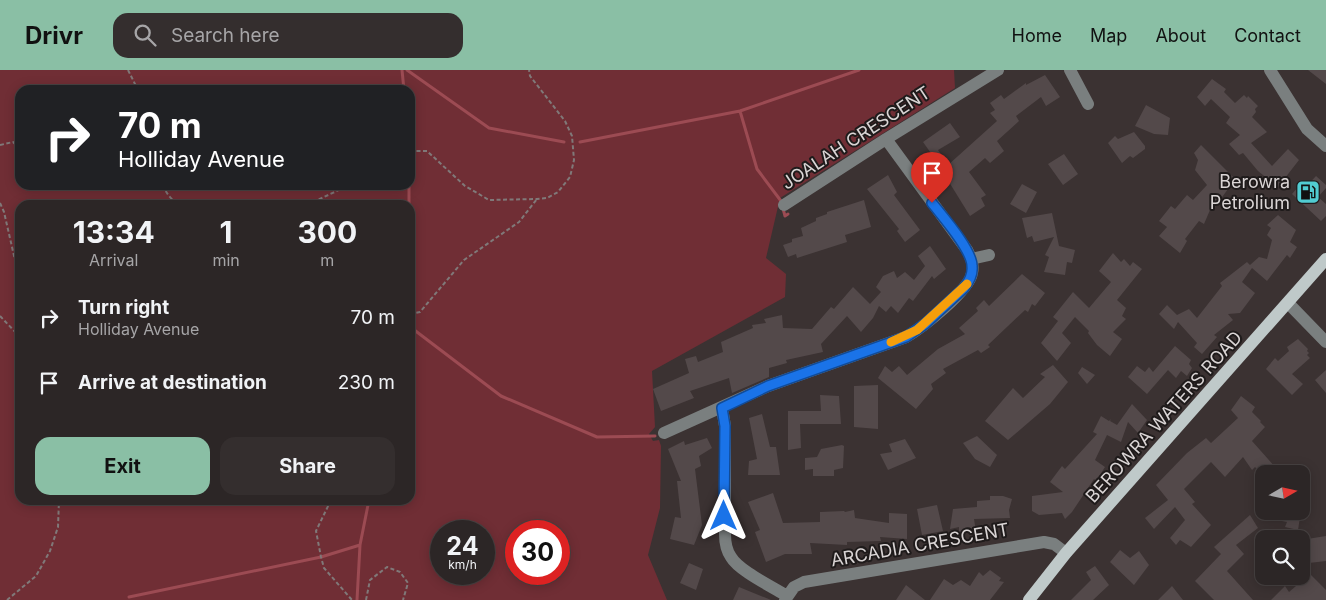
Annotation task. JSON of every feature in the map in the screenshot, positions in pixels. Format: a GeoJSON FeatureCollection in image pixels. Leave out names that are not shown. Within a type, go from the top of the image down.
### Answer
{"type":"FeatureCollection","features":[{"type":"Feature","properties":{"kind":"main road","name":"BEROWRA WATERS ROAD"},"geometry":{"type":"LineString","coordinates":[[1029,600],[1066,553],[1326,259]]}},
{"type":"Feature","properties":{"kind":"street","name":"JOALAH CRESCENT"},"geometry":{"type":"LineString","coordinates":[[784,205],[998,70]]}},
{"type":"Feature","properties":{"kind":"street"},"geometry":{"type":"LineString","coordinates":[[1070,70],[1088,104]]}},
{"type":"Feature","properties":{"kind":"street"},"geometry":{"type":"LineString","coordinates":[[1270,70],[1307,129],[1326,146]]}},
{"type":"Feature","properties":{"kind":"street"},"geometry":{"type":"LineString","coordinates":[[664,432],[722,408],[768,386],[906,337],[917,330],[964,288],[972,274],[972,260],[967,250],[886,139]]}},
{"type":"Feature","properties":{"kind":"street"},"geometry":{"type":"LineString","coordinates":[[972,260],[989,255]]}},
{"type":"Feature","properties":{"kind":"street"},"geometry":{"type":"LineString","coordinates":[[1288,304],[1326,342]]}},
{"type":"Feature","properties":{"kind":"street"},"geometry":{"type":"LineString","coordinates":[[722,408],[725,426],[724,534],[726,547],[730,557],[737,565],[786,598]]}},
{"type":"Feature","properties":{"kind":"street","name":"ARCADIA CRESCENT"},"geometry":{"type":"LineString","coordinates":[[786,598],[794,587],[804,582],[1036,543],[1050,542],[1066,553]]}},
{"type":"Feature","properties":{"kind":"path"},"geometry":{"type":"LineString","coordinates":[[128,70],[136,85]]}},
{"type":"Feature","properties":{"kind":"path"},"geometry":{"type":"LineString","coordinates":[[415,151],[427,152],[465,186],[489,200],[547,198],[558,192],[570,177],[574,160],[572,136],[565,121],[530,76],[530,70]]}},
{"type":"Feature","properties":{"kind":"path"},"geometry":{"type":"LineString","coordinates":[[0,145],[13,142],[15,144]]}},
{"type":"Feature","properties":{"kind":"path"},"geometry":{"type":"LineString","coordinates":[[316,200],[335,190]]}},
{"type":"Feature","properties":{"kind":"path"},"geometry":{"type":"LineString","coordinates":[[415,313],[420,312],[464,260],[519,222],[537,199]]}},
{"type":"Feature","properties":{"kind":"path"},"geometry":{"type":"LineString","coordinates":[[0,203],[4,212],[15,260]]}},
{"type":"Feature","properties":{"kind":"path"},"geometry":{"type":"LineString","coordinates":[[0,316],[15,332]]}},
{"type":"Feature","properties":{"kind":"path"},"geometry":{"type":"LineString","coordinates":[[7,600],[36,576],[50,551],[58,527],[59,505]]}},
{"type":"Feature","properties":{"kind":"path"},"geometry":{"type":"LineString","coordinates":[[329,505],[316,531],[320,557],[324,568],[352,600]]}},
{"type":"Feature","properties":{"kind":"path"},"geometry":{"type":"LineString","coordinates":[[366,600],[370,580],[387,567],[400,572],[408,582],[403,600]]}},
{"type":"Feature","properties":{"kind":"shaded area"},"geometry":{"type":"Polygon","coordinates":[[[0,70],[954,70],[955,88],[780,198],[766,258],[786,274],[785,297],[652,371],[655,427],[649,434],[653,441],[659,440],[661,446],[660,508],[648,555],[667,600],[0,600],[0,70]]]}},
{"type":"Feature","properties":{"kind":"building"},"geometry":{"type":"Polygon","coordinates":[[[1308,70],[1326,70],[1326,84],[1308,70]]]}},
{"type":"Feature","properties":{"kind":"building"},"geometry":{"type":"Polygon","coordinates":[[[1045,75],[1060,97],[1046,106],[1041,97],[1016,116],[1019,121],[997,141],[1004,151],[990,163],[985,158],[969,172],[986,195],[981,198],[985,206],[970,216],[949,182],[945,184],[936,169],[940,166],[923,142],[950,123],[960,137],[938,150],[948,165],[997,121],[990,113],[995,110],[990,103],[1001,95],[1004,99],[1026,83],[1026,85],[1045,75]]]}},
{"type":"Feature","properties":{"kind":"building"},"geometry":{"type":"Polygon","coordinates":[[[1212,79],[1226,89],[1224,92],[1235,103],[1244,95],[1247,98],[1248,96],[1258,106],[1252,117],[1267,132],[1251,143],[1272,166],[1288,149],[1299,160],[1278,187],[1258,171],[1243,153],[1239,155],[1229,144],[1240,135],[1226,123],[1230,117],[1211,99],[1205,106],[1197,97],[1212,79]]]}},
{"type":"Feature","properties":{"kind":"building"},"geometry":{"type":"Polygon","coordinates":[[[1146,105],[1170,118],[1168,135],[1154,134],[1135,126],[1146,105]]]}},
{"type":"Feature","properties":{"kind":"building"},"geometry":{"type":"Polygon","coordinates":[[[1134,132],[1145,146],[1145,149],[1133,158],[1130,156],[1122,163],[1108,143],[1115,136],[1118,139],[1134,132]]]}},
{"type":"Feature","properties":{"kind":"building"},"geometry":{"type":"Polygon","coordinates":[[[1201,145],[1234,178],[1224,187],[1228,189],[1212,211],[1210,210],[1204,224],[1199,221],[1185,239],[1187,241],[1180,253],[1159,236],[1167,227],[1159,221],[1171,206],[1175,209],[1187,195],[1193,200],[1207,185],[1195,170],[1198,160],[1194,153],[1201,145]]]}},
{"type":"Feature","properties":{"kind":"building"},"geometry":{"type":"Polygon","coordinates":[[[1064,154],[1078,174],[1063,185],[1048,164],[1064,154]]]}},
{"type":"Feature","properties":{"kind":"building"},"geometry":{"type":"Polygon","coordinates":[[[888,175],[897,192],[894,195],[920,230],[905,242],[897,231],[899,229],[867,189],[888,175]]]}},
{"type":"Feature","properties":{"kind":"building","name":"Berowra Petrolium"},"geometry":{"type":"Polygon","coordinates":[[[1316,176],[1326,185],[1326,188],[1318,197],[1326,204],[1326,216],[1321,221],[1292,194],[1299,186],[1303,190],[1316,176]]]}},
{"type":"Feature","properties":{"kind":"building"},"geometry":{"type":"Polygon","coordinates":[[[1022,184],[1037,192],[1026,213],[1010,204],[1022,184]]]}},
{"type":"Feature","properties":{"kind":"building"},"geometry":{"type":"Polygon","coordinates":[[[864,200],[871,227],[845,235],[847,242],[797,258],[796,254],[788,257],[783,245],[792,242],[792,239],[803,236],[801,228],[816,221],[816,218],[827,214],[827,212],[864,200]]]}},
{"type":"Feature","properties":{"kind":"building"},"geometry":{"type":"Polygon","coordinates":[[[1052,213],[1059,246],[1075,250],[1072,263],[1067,262],[1065,275],[1044,272],[1049,257],[1045,255],[1054,237],[1034,242],[1032,236],[1027,238],[1022,218],[1052,213]]]}},
{"type":"Feature","properties":{"kind":"building"},"geometry":{"type":"Polygon","coordinates":[[[1278,215],[1296,230],[1290,242],[1297,247],[1290,258],[1287,255],[1267,281],[1252,268],[1242,282],[1255,293],[1240,313],[1228,314],[1233,320],[1214,335],[1217,337],[1202,354],[1194,347],[1197,343],[1178,322],[1174,329],[1159,314],[1167,305],[1177,315],[1189,309],[1197,318],[1222,286],[1220,283],[1247,262],[1250,265],[1259,257],[1267,259],[1272,240],[1267,235],[1271,228],[1267,225],[1278,215]]]}},
{"type":"Feature","properties":{"kind":"building"},"geometry":{"type":"Polygon","coordinates":[[[930,246],[946,269],[934,279],[932,276],[913,301],[909,298],[898,313],[891,306],[886,312],[879,306],[873,318],[861,332],[847,316],[821,344],[823,352],[786,360],[787,363],[769,368],[769,377],[732,393],[729,378],[690,391],[694,398],[661,411],[653,389],[689,373],[685,359],[696,356],[698,362],[723,352],[721,342],[753,328],[752,325],[766,323],[764,319],[782,315],[783,328],[812,329],[831,307],[834,309],[853,287],[870,304],[881,292],[876,287],[883,276],[894,271],[897,278],[905,272],[914,280],[925,266],[918,256],[930,246]]]}},
{"type":"Feature","properties":{"kind":"building"},"geometry":{"type":"Polygon","coordinates":[[[1113,253],[1121,262],[1124,259],[1130,266],[1133,262],[1142,269],[1117,300],[1126,308],[1122,316],[1126,319],[1113,332],[1122,339],[1110,356],[1097,345],[1088,333],[1089,331],[1075,317],[1062,333],[1071,343],[1057,361],[1041,343],[1058,321],[1053,317],[1073,292],[1089,308],[1111,282],[1099,271],[1113,253]]]}},
{"type":"Feature","properties":{"kind":"building"},"geometry":{"type":"Polygon","coordinates":[[[1022,274],[1045,293],[1035,306],[1032,304],[1028,312],[1025,310],[988,345],[990,347],[981,353],[978,350],[943,369],[946,373],[931,384],[933,389],[916,409],[878,378],[885,366],[892,372],[899,366],[907,375],[938,349],[965,334],[959,328],[978,311],[976,308],[984,300],[989,306],[1022,274]]]}},
{"type":"Feature","properties":{"kind":"building"},"geometry":{"type":"Polygon","coordinates":[[[1298,339],[1308,349],[1309,353],[1307,355],[1310,358],[1292,374],[1303,384],[1292,395],[1266,369],[1275,358],[1278,361],[1289,351],[1287,347],[1298,339]]]}},
{"type":"Feature","properties":{"kind":"building"},"geometry":{"type":"Polygon","coordinates":[[[1175,346],[1191,360],[1189,364],[1192,368],[1187,376],[1181,371],[1176,378],[1168,370],[1147,394],[1128,377],[1137,366],[1145,372],[1149,367],[1153,372],[1175,346]]]}},
{"type":"Feature","properties":{"kind":"building"},"geometry":{"type":"Polygon","coordinates":[[[1053,365],[1068,382],[1050,404],[1008,440],[985,421],[1013,388],[1023,398],[1045,377],[1040,374],[1053,365]]]}},
{"type":"Feature","properties":{"kind":"building"},"geometry":{"type":"Polygon","coordinates":[[[1082,367],[1095,375],[1087,384],[1078,373],[1082,367]]]}},
{"type":"Feature","properties":{"kind":"building"},"geometry":{"type":"Polygon","coordinates":[[[1326,370],[1326,393],[1315,380],[1326,370]]]}},
{"type":"Feature","properties":{"kind":"building"},"geometry":{"type":"Polygon","coordinates":[[[878,385],[878,429],[854,427],[854,386],[878,385]]]}},
{"type":"Feature","properties":{"kind":"building"},"geometry":{"type":"Polygon","coordinates":[[[820,395],[839,396],[841,424],[800,424],[801,448],[788,450],[788,411],[821,411],[820,395]]]}},
{"type":"Feature","properties":{"kind":"building"},"geometry":{"type":"Polygon","coordinates":[[[1241,396],[1255,407],[1252,412],[1265,427],[1252,441],[1273,465],[1255,465],[1252,470],[1243,457],[1225,477],[1211,462],[1184,489],[1195,502],[1192,504],[1211,525],[1191,547],[1180,540],[1176,545],[1170,538],[1185,520],[1175,507],[1154,529],[1145,518],[1168,500],[1156,485],[1187,453],[1206,438],[1211,443],[1238,418],[1231,410],[1241,396]]]}},
{"type":"Feature","properties":{"kind":"building"},"geometry":{"type":"Polygon","coordinates":[[[1132,404],[1147,420],[1138,433],[1128,422],[1121,442],[1107,435],[1095,460],[1105,467],[1096,481],[1094,479],[1072,512],[1065,519],[1062,513],[1039,515],[1032,511],[1032,496],[1063,492],[1050,482],[1062,466],[1065,469],[1097,434],[1093,432],[1101,416],[1109,421],[1111,419],[1110,421],[1117,425],[1132,404]]]}},
{"type":"Feature","properties":{"kind":"building"},"geometry":{"type":"Polygon","coordinates":[[[762,414],[770,447],[776,447],[780,475],[748,475],[749,461],[757,459],[749,418],[762,414]]]}},
{"type":"Feature","properties":{"kind":"building"},"geometry":{"type":"Polygon","coordinates":[[[977,436],[997,455],[990,467],[975,459],[963,443],[977,436]]]}},
{"type":"Feature","properties":{"kind":"building"},"geometry":{"type":"Polygon","coordinates":[[[707,438],[712,448],[699,456],[701,466],[695,469],[702,525],[694,545],[670,539],[675,517],[681,518],[677,481],[681,481],[668,449],[684,441],[685,445],[707,438]]]}},
{"type":"Feature","properties":{"kind":"building"},"geometry":{"type":"Polygon","coordinates":[[[905,439],[916,458],[888,470],[880,454],[892,452],[889,444],[905,439]]]}},
{"type":"Feature","properties":{"kind":"building"},"geometry":{"type":"Polygon","coordinates":[[[844,446],[843,468],[834,470],[834,476],[813,476],[813,469],[805,470],[805,458],[817,457],[821,449],[844,446]]]}},
{"type":"Feature","properties":{"kind":"building"},"geometry":{"type":"Polygon","coordinates":[[[773,493],[783,523],[820,522],[820,512],[854,510],[855,518],[889,523],[889,513],[907,514],[907,539],[880,537],[881,541],[847,542],[847,545],[810,543],[812,554],[785,554],[766,562],[755,532],[760,530],[748,502],[773,493]]]}},
{"type":"Feature","properties":{"kind":"building"},"geometry":{"type":"Polygon","coordinates":[[[990,496],[1003,496],[1012,499],[1009,510],[1010,518],[974,519],[976,532],[959,534],[959,527],[950,529],[953,509],[977,507],[977,501],[990,500],[990,496]]]}},
{"type":"Feature","properties":{"kind":"building"},"geometry":{"type":"Polygon","coordinates":[[[937,505],[943,531],[922,535],[917,509],[937,505]]]}},
{"type":"Feature","properties":{"kind":"building"},"geometry":{"type":"Polygon","coordinates":[[[1250,515],[1258,528],[1236,545],[1244,554],[1227,571],[1253,600],[1214,600],[1195,581],[1221,554],[1214,547],[1250,515]]]}},
{"type":"Feature","properties":{"kind":"building"},"geometry":{"type":"Polygon","coordinates":[[[1277,520],[1300,520],[1298,530],[1285,527],[1287,522],[1277,520]]]}},
{"type":"Feature","properties":{"kind":"building"},"geometry":{"type":"Polygon","coordinates":[[[1326,536],[1326,561],[1310,563],[1310,539],[1326,536]]]}},
{"type":"Feature","properties":{"kind":"building"},"geometry":{"type":"Polygon","coordinates":[[[1120,550],[1130,558],[1139,551],[1149,565],[1134,585],[1110,562],[1120,550]]]}},
{"type":"Feature","properties":{"kind":"building"},"geometry":{"type":"Polygon","coordinates":[[[689,563],[703,569],[696,590],[680,583],[689,563]]]}},
{"type":"Feature","properties":{"kind":"building"},"geometry":{"type":"Polygon","coordinates":[[[1095,566],[1109,585],[1093,600],[1071,600],[1091,580],[1086,572],[1095,566]]]}},
{"type":"Feature","properties":{"kind":"building"},"geometry":{"type":"Polygon","coordinates":[[[990,570],[1001,578],[999,581],[1004,582],[990,600],[930,600],[944,579],[953,585],[961,580],[970,586],[979,572],[983,576],[990,570]]]}},
{"type":"Feature","properties":{"kind":"building"},"geometry":{"type":"Polygon","coordinates":[[[1310,574],[1326,590],[1326,600],[1271,600],[1285,586],[1289,592],[1297,585],[1310,585],[1310,574]]]}},
{"type":"Feature","properties":{"kind":"building"},"geometry":{"type":"Polygon","coordinates":[[[906,585],[925,600],[896,600],[906,585]]]}},
{"type":"Feature","properties":{"kind":"building"},"geometry":{"type":"Polygon","coordinates":[[[1172,586],[1183,600],[1158,600],[1172,586]]]}},
{"type":"Feature","properties":{"kind":"building"},"geometry":{"type":"Polygon","coordinates":[[[739,587],[771,600],[733,600],[739,587]]]}},
{"type":"Feature","properties":{"kind":"waterway"},"geometry":{"type":"LineString","coordinates":[[402,70],[404,85]]}},
{"type":"Feature","properties":{"kind":"waterway"},"geometry":{"type":"LineString","coordinates":[[407,70],[489,128],[564,142]]}},
{"type":"Feature","properties":{"kind":"waterway"},"geometry":{"type":"LineString","coordinates":[[580,142],[740,111],[859,70]]}},
{"type":"Feature","properties":{"kind":"waterway"},"geometry":{"type":"LineString","coordinates":[[740,111],[757,169],[781,201],[785,216],[788,214]]}},
{"type":"Feature","properties":{"kind":"waterway"},"geometry":{"type":"LineString","coordinates":[[409,190],[409,200]]}},
{"type":"Feature","properties":{"kind":"waterway"},"geometry":{"type":"LineString","coordinates":[[415,331],[501,396],[597,437],[655,436]]}},
{"type":"Feature","properties":{"kind":"waterway"},"geometry":{"type":"LineString","coordinates":[[357,600],[360,545],[368,505]]}},
{"type":"Feature","properties":{"kind":"waterway"},"geometry":{"type":"LineString","coordinates":[[129,597],[321,557],[360,545]]}},
{"type":"Feature","properties":{"kind":"slow traffic"},"geometry":{"type":"LineString","coordinates":[[891,342],[906,337],[925,324],[967,284]]}},
{"type":"Feature","properties":{"kind":"place","name":"Berowra Petrolium"},"geometry":{"type":"Point","coordinates":[1308,192]}},
{"type":"Feature","properties":{"kind":"route"},"geometry":{"type":"LineString","coordinates":[[724,516],[725,426],[722,408],[768,386],[906,337],[925,324],[964,288],[969,281],[972,274],[972,260],[967,250],[932,203]]}}]}
